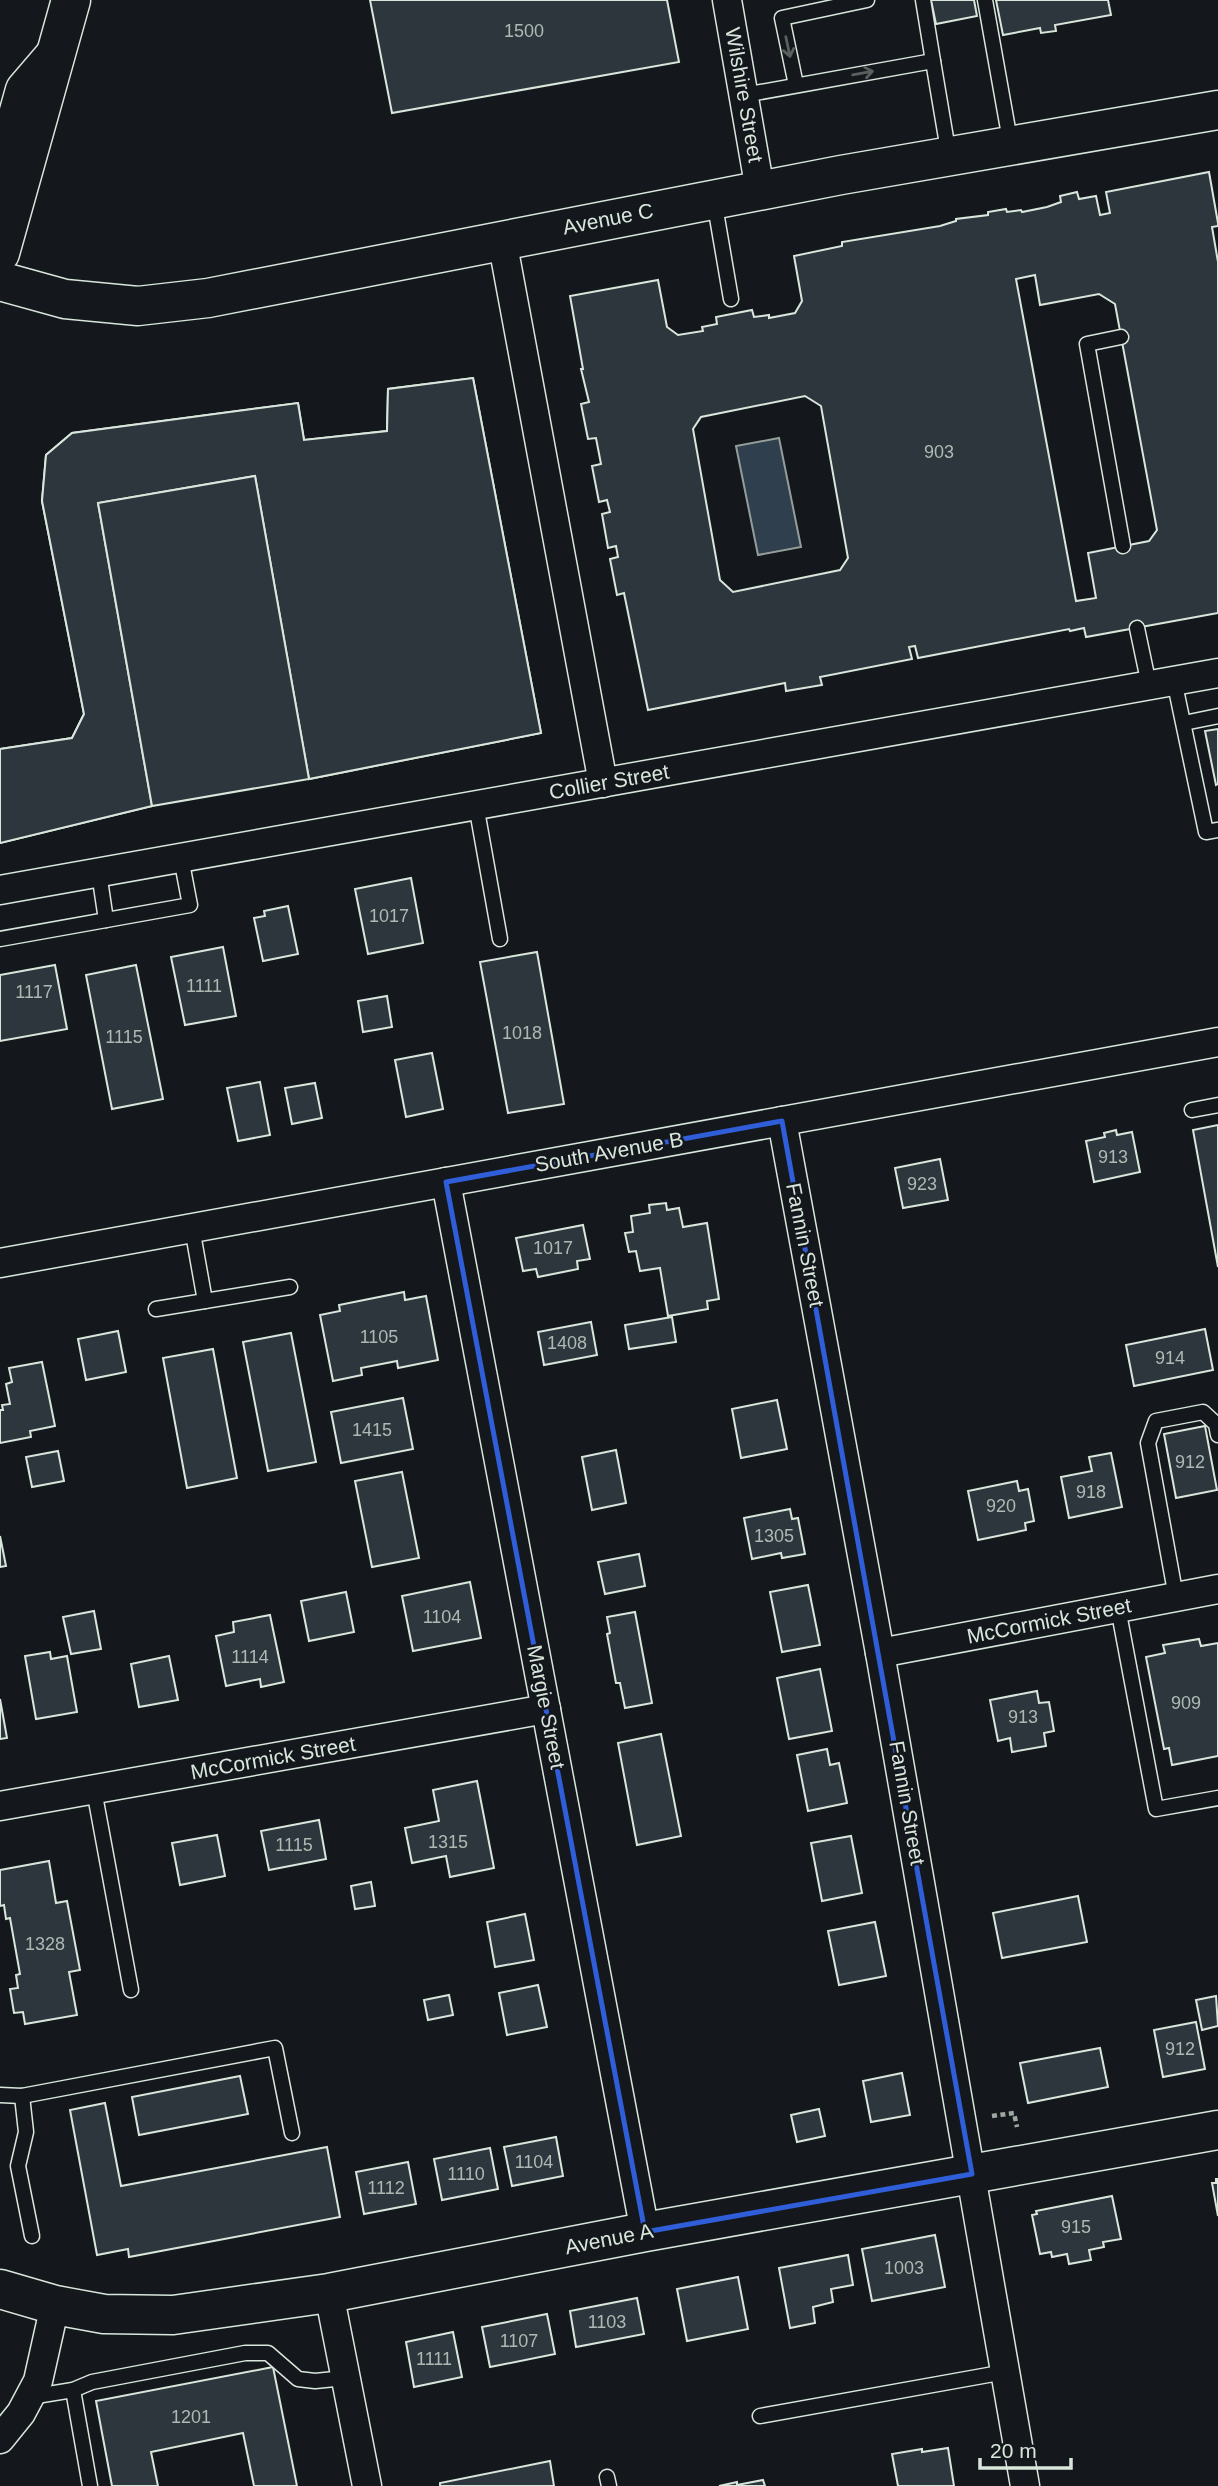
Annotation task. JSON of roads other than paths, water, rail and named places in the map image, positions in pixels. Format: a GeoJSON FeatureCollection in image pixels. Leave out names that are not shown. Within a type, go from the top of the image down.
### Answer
{"type":"FeatureCollection","features":[{"type":"Feature","properties":{"kind":"main road"},"geometry":{"type":"LineString","coordinates":[[0,253],[71,0]]}},
{"type":"Feature","properties":{"kind":"main road"},"geometry":{"type":"LineString","coordinates":[[0,179],[25,90],[55,55]]}},
{"type":"Feature","properties":{"kind":"main road","name":"Avenue C"},"geometry":{"type":"LineString","coordinates":[[0,281],[65,299],[138,306],[208,298],[760,190],[1218,110]]}},
{"type":"Feature","properties":{"kind":"main road","name":"Avenue A"},"geometry":{"type":"LineString","coordinates":[[0,2289],[55,2305],[104,2314],[173,2315],[329,2293],[645,2232],[1218,2130]]}},
{"type":"Feature","properties":{"kind":"street","name":"Wilshire Street"},"geometry":{"type":"LineString","coordinates":[[727,0],[760,190]]}},
{"type":"Feature","properties":{"kind":"street"},"geometry":{"type":"LineString","coordinates":[[502,240],[603,783]]}},
{"type":"Feature","properties":{"kind":"street","name":"Collier Street"},"geometry":{"type":"LineString","coordinates":[[0,890],[1218,673]]}},
{"type":"Feature","properties":{"kind":"street","name":"South Avenue B"},"geometry":{"type":"LineString","coordinates":[[0,1263],[1218,1042]]}},
{"type":"Feature","properties":{"kind":"street","name":"Fannin Street"},"geometry":{"type":"LineString","coordinates":[[782,1121],[880,1653],[1025,2486]]}},
{"type":"Feature","properties":{"kind":"street","name":"Margie Street"},"geometry":{"type":"LineString","coordinates":[[446,1182],[645,2232]]}},
{"type":"Feature","properties":{"kind":"street","name":"McCormick Street"},"geometry":{"type":"LineString","coordinates":[[880,1653],[1218,1589]]}},
{"type":"Feature","properties":{"kind":"street","name":"McCormick Street"},"geometry":{"type":"LineString","coordinates":[[0,1806],[546,1709]]}},
{"type":"Feature","properties":{"kind":"street"},"geometry":{"type":"LineString","coordinates":[[329,2293],[366,2486]]}},
{"type":"Feature","properties":{"kind":"street"},"geometry":{"type":"LineString","coordinates":[[0,2439],[21,2413],[38,2381],[55,2305]]}},
{"type":"Feature","properties":{"kind":"lane"},"geometry":{"type":"LineString","coordinates":[[796,85],[782,18],[867,0]]}},
{"type":"Feature","properties":{"kind":"lane"},"geometry":{"type":"LineString","coordinates":[[923,0],[949,157]]}},
{"type":"Feature","properties":{"kind":"lane"},"geometry":{"type":"LineString","coordinates":[[985,0],[1011,147]]}},
{"type":"Feature","properties":{"kind":"lane"},"geometry":{"type":"LineString","coordinates":[[744,95],[933,61]]}},
{"type":"Feature","properties":{"kind":"lane"},"geometry":{"type":"LineString","coordinates":[[713,199],[731,299]]}},
{"type":"Feature","properties":{"kind":"lane"},"geometry":{"type":"LineString","coordinates":[[1121,337],[1087,344],[1123,547]]}},
{"type":"Feature","properties":{"kind":"lane"},"geometry":{"type":"LineString","coordinates":[[1138,628],[1161,683],[1184,723],[1206,832],[1218,830]]}},
{"type":"Feature","properties":{"kind":"lane"},"geometry":{"type":"LineString","coordinates":[[1184,723],[1218,716]]}},
{"type":"Feature","properties":{"kind":"lane"},"geometry":{"type":"LineString","coordinates":[[476,805],[500,939]]}},
{"type":"Feature","properties":{"kind":"lane"},"geometry":{"type":"LineString","coordinates":[[0,939],[190,905],[181,858]]}},
{"type":"Feature","properties":{"kind":"lane"},"geometry":{"type":"LineString","coordinates":[[99,873],[106,920]]}},
{"type":"Feature","properties":{"kind":"lane"},"geometry":{"type":"LineString","coordinates":[[1192,1110],[1218,1105]]}},
{"type":"Feature","properties":{"kind":"lane"},"geometry":{"type":"LineString","coordinates":[[192,1228],[205,1301]]}},
{"type":"Feature","properties":{"kind":"lane"},"geometry":{"type":"LineString","coordinates":[[156,1309],[290,1287]]}},
{"type":"Feature","properties":{"kind":"lane"},"geometry":{"type":"LineString","coordinates":[[1176,1597],[1148,1443],[1156,1421],[1203,1412],[1216,1424],[1218,1435]]}},
{"type":"Feature","properties":{"kind":"lane"},"geometry":{"type":"LineString","coordinates":[[1118,1608],[1156,1809],[1218,1798]]}},
{"type":"Feature","properties":{"kind":"lane"},"geometry":{"type":"LineString","coordinates":[[94,1790],[131,1990]]}},
{"type":"Feature","properties":{"kind":"lane"},"geometry":{"type":"LineString","coordinates":[[0,2095],[22,2096],[275,2048],[292,2133]]}},
{"type":"Feature","properties":{"kind":"lane"},"geometry":{"type":"LineString","coordinates":[[22,2096],[26,2132],[18,2166],[32,2236]]}},
{"type":"Feature","properties":{"kind":"lane"},"geometry":{"type":"LineString","coordinates":[[30,2397],[74,2390],[92,2382],[245,2353],[268,2353],[298,2379],[315,2381],[345,2378]]}},
{"type":"Feature","properties":{"kind":"lane"},"geometry":{"type":"LineString","coordinates":[[760,2416],[1005,2372]]}},
{"type":"Feature","properties":{"kind":"lane"},"geometry":{"type":"LineString","coordinates":[[74,2390],[90,2486]]}},
{"type":"Feature","properties":{"kind":"water"},"geometry":{"type":"Polygon","coordinates":[[[779,438],[801,547],[758,555],[736,446],[779,438]]]}}]}
